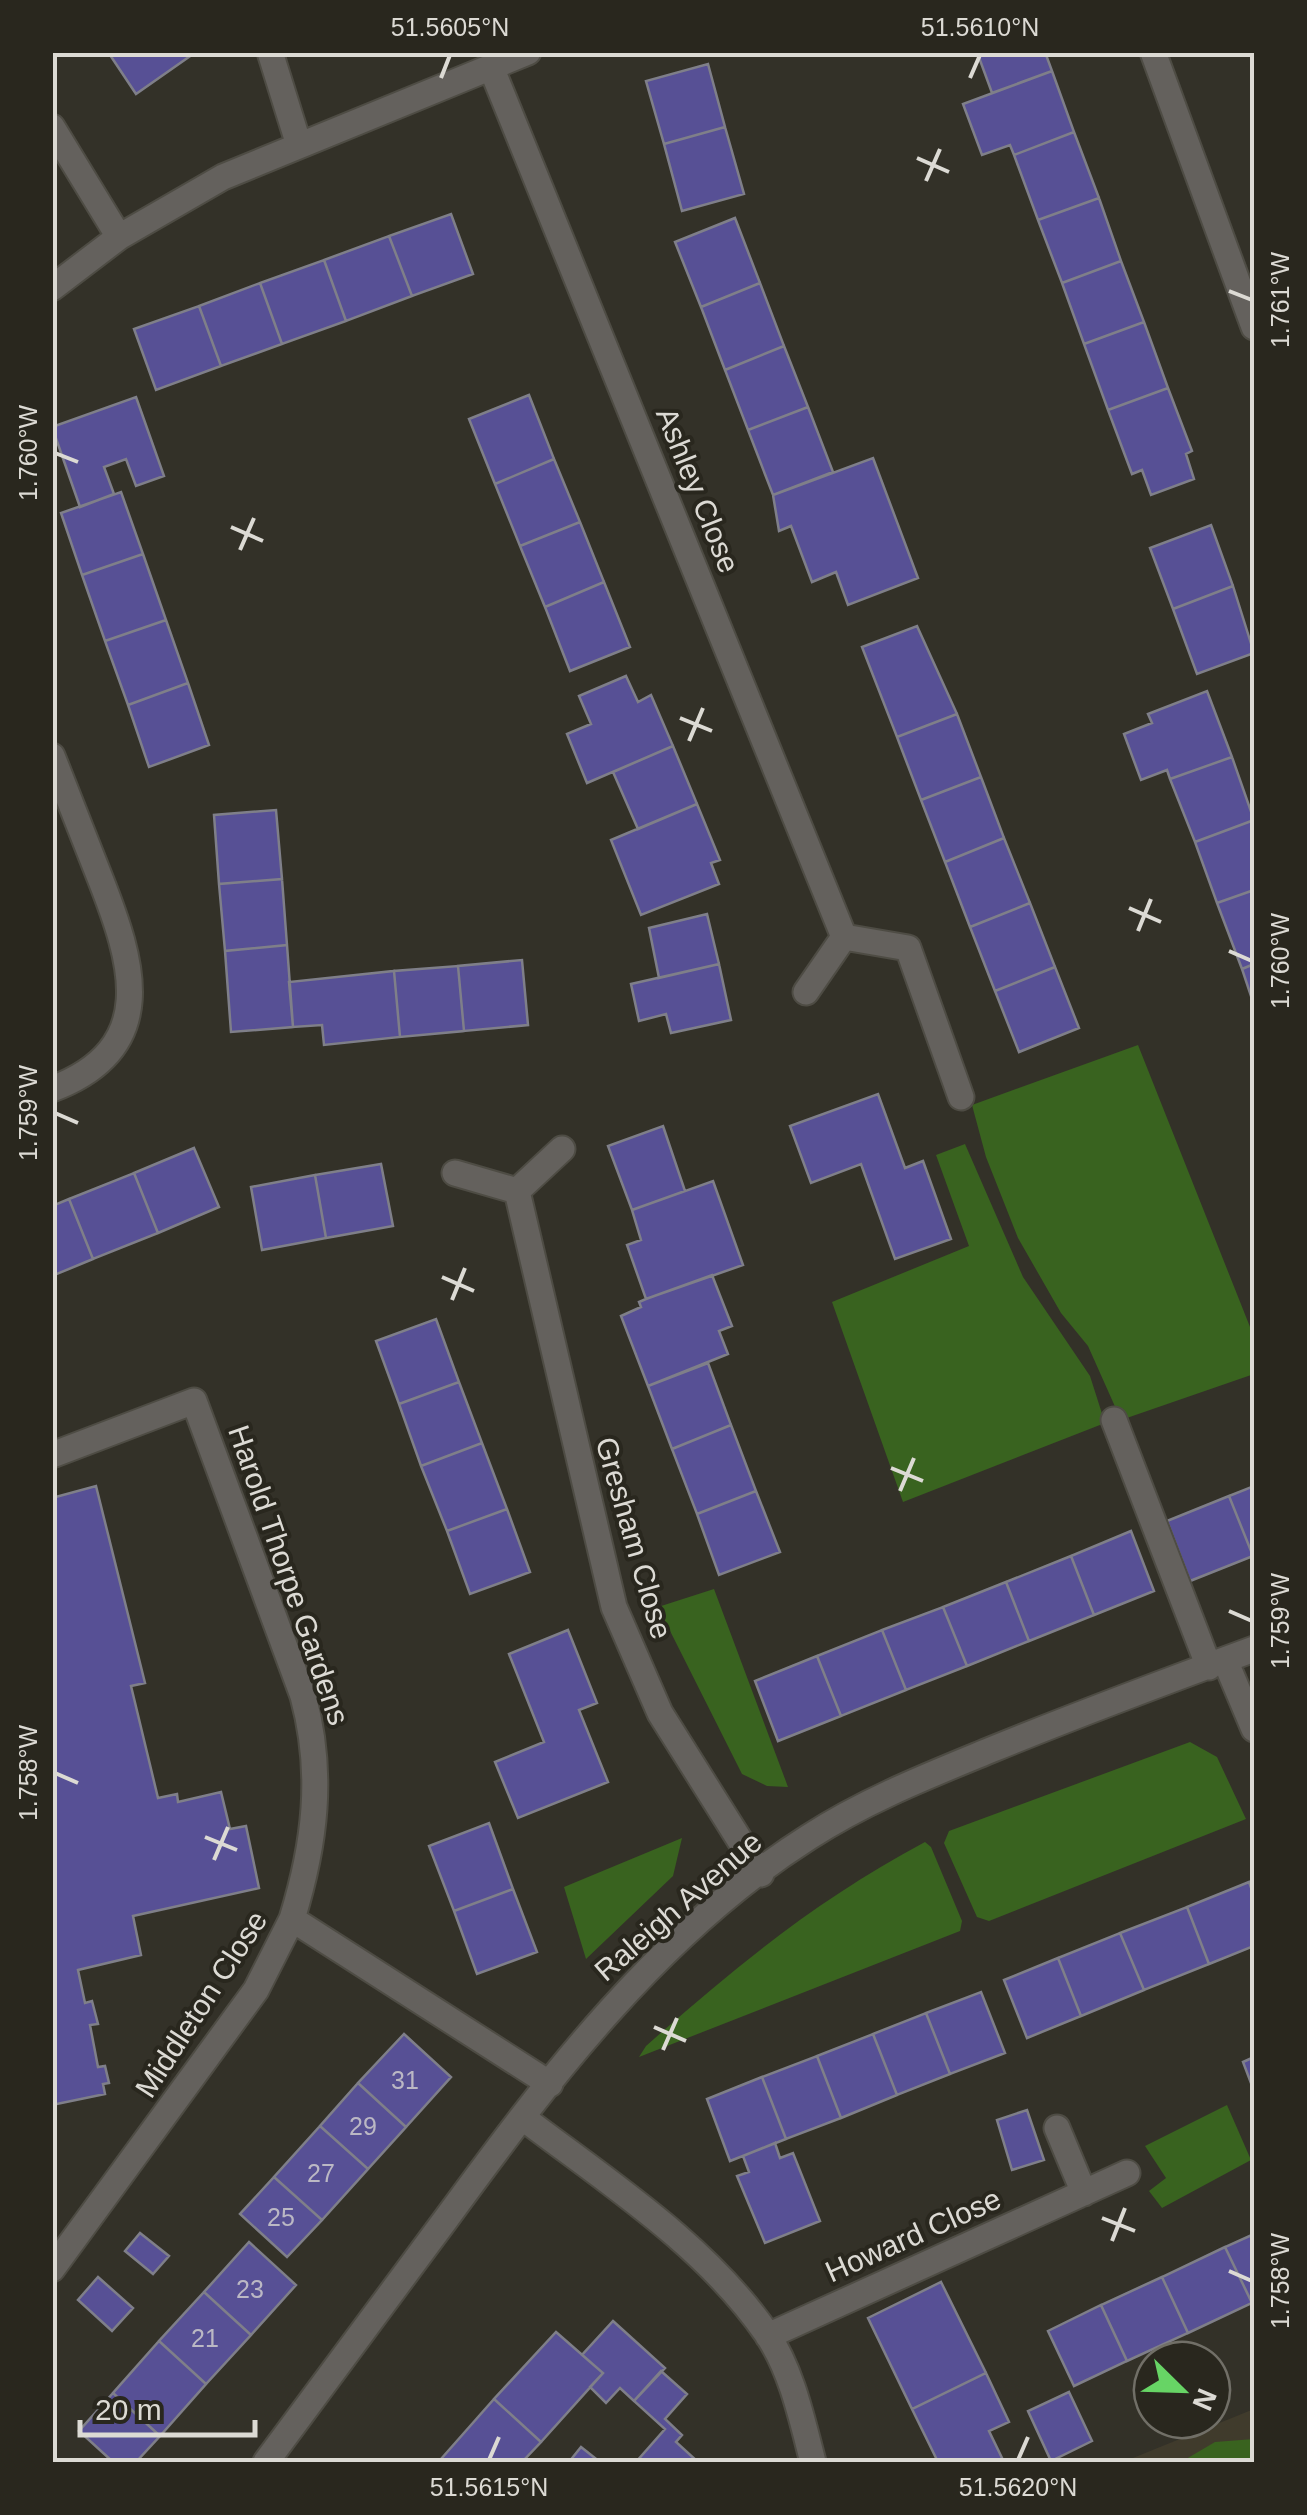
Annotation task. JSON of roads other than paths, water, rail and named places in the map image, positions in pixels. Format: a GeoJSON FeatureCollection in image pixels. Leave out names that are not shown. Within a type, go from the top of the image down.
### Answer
{"type":"FeatureCollection","features":[{"type":"Feature","properties":{"kind":"street"},"geometry":{"type":"LineString","coordinates":[[270,52],[298,142]]}},
{"type":"Feature","properties":{"kind":"street"},"geometry":{"type":"LineString","coordinates":[[52,288],[169,204],[298,142],[528,52]]}},
{"type":"Feature","properties":{"kind":"street"},"geometry":{"type":"LineString","coordinates":[[1153,52],[1254,328]]}},
{"type":"Feature","properties":{"kind":"street","name":"Ashley Close"},"geometry":{"type":"LineString","coordinates":[[491,66],[844,937]]}},
{"type":"Feature","properties":{"kind":"street"},"geometry":{"type":"LineString","coordinates":[[52,127],[119,237]]}},
{"type":"Feature","properties":{"kind":"street"},"geometry":{"type":"LineString","coordinates":[[52,756],[122,935],[132,987],[123,1026],[104,1060],[52,1088]]}},
{"type":"Feature","properties":{"kind":"street"},"geometry":{"type":"LineString","coordinates":[[806,992],[844,937],[908,948],[961,1098]]}},
{"type":"Feature","properties":{"kind":"street"},"geometry":{"type":"LineString","coordinates":[[455,1173],[517,1191],[562,1149]]}},
{"type":"Feature","properties":{"kind":"street","name":"Gresham Close"},"geometry":{"type":"LineString","coordinates":[[517,1191],[614,1607],[660,1713],[761,1874]]}},
{"type":"Feature","properties":{"kind":"street","name":"Harold Thorpe Gardens"},"geometry":{"type":"LineString","coordinates":[[52,1456],[194,1401],[302,1696],[315,1745],[311,1850],[292,1920]]}},
{"type":"Feature","properties":{"kind":"street"},"geometry":{"type":"LineString","coordinates":[[1114,1420],[1217,1663],[1254,1728]]}},
{"type":"Feature","properties":{"kind":"street","name":"Raleigh Avenue"},"geometry":{"type":"LineString","coordinates":[[266,2462],[522,2117],[655,1963],[761,1874],[806,1839],[882,1797],[1050,1726],[1254,1649]]}},
{"type":"Feature","properties":{"kind":"street","name":"Middleton Close"},"geometry":{"type":"LineString","coordinates":[[52,2269],[256,1990],[292,1920],[550,2084]]}},
{"type":"Feature","properties":{"kind":"street"},"geometry":{"type":"LineString","coordinates":[[522,2117],[688,2249],[768,2336],[799,2410],[813,2462]]}},
{"type":"Feature","properties":{"kind":"street"},"geometry":{"type":"LineString","coordinates":[[1057,2128],[1084,2193]]}},
{"type":"Feature","properties":{"kind":"street","name":"Howard Close"},"geometry":{"type":"LineString","coordinates":[[768,2336],[1128,2174]]}}]}
